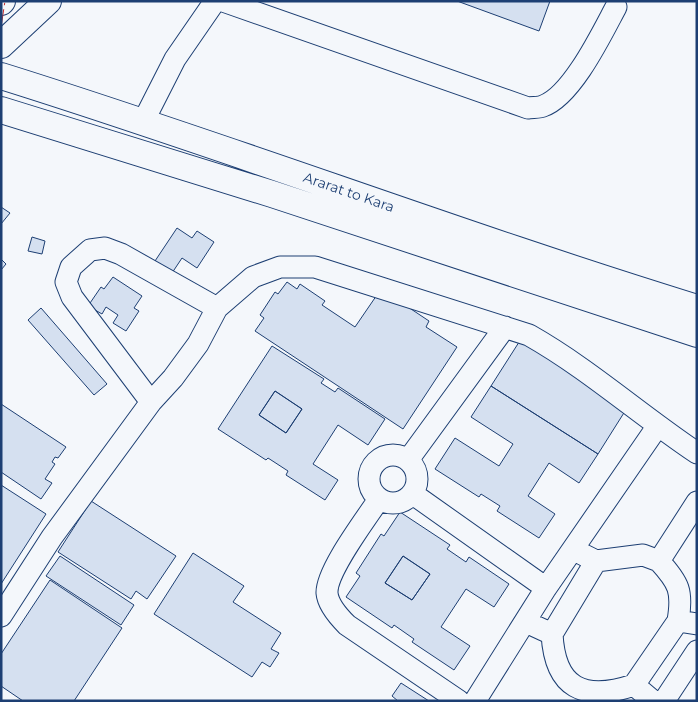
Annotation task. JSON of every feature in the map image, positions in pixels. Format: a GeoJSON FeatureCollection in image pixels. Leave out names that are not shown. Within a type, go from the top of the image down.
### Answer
{"type":"FeatureCollection","features":[{"type":"Feature","properties":{"kind":"main road"},"geometry":{"type":"LineString","coordinates":[[1,45],[48,1]]}},
{"type":"Feature","properties":{"kind":"main road","name":"Ararat to Kara"},"geometry":{"type":"LineString","coordinates":[[1,76],[144,120],[535,256],[697,308]]}},
{"type":"Feature","properties":{"kind":"main road","name":"Ararat to Kara"},"geometry":{"type":"LineString","coordinates":[[1,110],[272,194],[697,334]]}},
{"type":"Feature","properties":{"kind":"street"},"geometry":{"type":"LineString","coordinates":[[144,120],[175,59],[215,1]]}},
{"type":"Feature","properties":{"kind":"street"},"geometry":{"type":"LineString","coordinates":[[224,1],[528,108],[543,107],[557,98],[584,65],[616,7]]}},
{"type":"Feature","properties":{"kind":"street"},"geometry":{"type":"LineString","coordinates":[[151,402],[72,297],[66,282],[71,267],[90,250],[105,248],[121,254],[218,308]]}},
{"type":"Feature","properties":{"kind":"street"},"geometry":{"type":"LineString","coordinates":[[1,616],[52,537],[151,402],[174,378],[198,344],[218,308],[253,277],[280,267],[315,268],[529,335],[560,353],[657,427],[697,453]]}},
{"type":"Feature","properties":{"kind":"street"},"geometry":{"type":"LineString","coordinates":[[408,460],[505,326]]}},
{"type":"Feature","properties":{"kind":"street"},"geometry":{"type":"LineString","coordinates":[[475,701],[546,588],[657,427]]}},
{"type":"Feature","properties":{"kind":"street"},"geometry":{"type":"LineString","coordinates":[[396,455],[408,460],[416,470],[418,482],[413,494],[403,502],[390,504],[379,499],[371,489],[369,476],[374,464],[384,457],[396,455]]}},
{"type":"Feature","properties":{"kind":"street"},"geometry":{"type":"LineString","coordinates":[[413,494],[546,588]]}},
{"type":"Feature","properties":{"kind":"street"},"geometry":{"type":"LineString","coordinates":[[379,499],[329,576],[327,594],[336,614],[347,624],[459,701]]}},
{"type":"Feature","properties":{"kind":"street"},"geometry":{"type":"LineString","coordinates":[[658,561],[697,502]]}},
{"type":"Feature","properties":{"kind":"street"},"geometry":{"type":"LineString","coordinates":[[573,550],[596,561],[643,555],[658,561],[675,578],[682,598],[687,623],[634,685],[616,694],[594,697],[576,691],[562,677],[553,654],[552,634],[596,561]]}},
{"type":"Feature","properties":{"kind":"street"},"geometry":{"type":"LineString","coordinates":[[526,622],[552,634]]}},
{"type":"Feature","properties":{"kind":"street"},"geometry":{"type":"LineString","coordinates":[[664,701],[693,664]]}},
{"type":"Feature","properties":{"kind":"street"},"geometry":{"type":"LineString","coordinates":[[634,685],[653,701]]}},
{"type":"Feature","properties":{"kind":"building"},"geometry":{"type":"Polygon","coordinates":[[[457,1],[550,1],[539,31],[457,1]]]}},
{"type":"Feature","properties":{"kind":"building"},"geometry":{"type":"Polygon","coordinates":[[[1,207],[10,213],[1,224],[1,207]]]}},
{"type":"Feature","properties":{"kind":"building"},"geometry":{"type":"Polygon","coordinates":[[[177,228],[192,238],[197,231],[214,242],[197,268],[182,258],[172,273],[155,261],[177,228]]]}},
{"type":"Feature","properties":{"kind":"building"},"geometry":{"type":"Polygon","coordinates":[[[32,237],[45,241],[42,254],[28,251],[32,237]]]}},
{"type":"Feature","properties":{"kind":"building"},"geometry":{"type":"Polygon","coordinates":[[[1,259],[6,264],[1,270],[1,259]]]}},
{"type":"Feature","properties":{"kind":"building"},"geometry":{"type":"Polygon","coordinates":[[[113,277],[142,296],[134,308],[139,311],[126,331],[113,323],[118,315],[106,307],[102,314],[88,306],[101,287],[104,289],[113,277]]]}},
{"type":"Feature","properties":{"kind":"building"},"geometry":{"type":"Polygon","coordinates":[[[287,282],[297,289],[300,284],[325,301],[322,305],[355,327],[381,289],[429,321],[426,327],[457,347],[403,429],[255,331],[264,318],[260,315],[275,292],[278,294],[287,282]]]}},
{"type":"Feature","properties":{"kind":"building"},"geometry":{"type":"Polygon","coordinates":[[[41,308],[107,384],[94,395],[28,320],[41,308]]]}},
{"type":"Feature","properties":{"kind":"building"},"geometry":{"type":"Polygon","coordinates":[[[521,339],[627,408],[598,454],[491,386],[521,339]]]}},
{"type":"Feature","properties":{"kind":"building"},"geometry":{"type":"Polygon","coordinates":[[[272,346],[324,379],[321,383],[335,392],[338,388],[385,419],[368,445],[338,425],[313,464],[338,480],[325,500],[286,475],[288,471],[268,458],[266,460],[218,429],[272,346]],[[275,391],[259,415],[286,433],[302,409],[275,391]]]}},
{"type":"Feature","properties":{"kind":"building"},"geometry":{"type":"Polygon","coordinates":[[[491,386],[598,454],[579,483],[549,463],[528,496],[555,514],[539,538],[497,511],[500,506],[481,494],[479,497],[435,469],[455,438],[499,466],[513,444],[471,417],[491,386]]]}},
{"type":"Feature","properties":{"kind":"building"},"geometry":{"type":"Polygon","coordinates":[[[275,391],[302,409],[286,433],[259,415],[275,391]]]}},
{"type":"Feature","properties":{"kind":"building"},"geometry":{"type":"Polygon","coordinates":[[[1,404],[66,447],[58,458],[55,457],[52,462],[55,464],[45,479],[52,483],[41,499],[1,472],[1,404]]]}},
{"type":"Feature","properties":{"kind":"building"},"geometry":{"type":"Polygon","coordinates":[[[1,485],[46,514],[1,584],[1,485]]]}},
{"type":"Feature","properties":{"kind":"building"},"geometry":{"type":"Polygon","coordinates":[[[91,501],[176,556],[147,599],[136,591],[131,599],[58,552],[91,501]]]}},
{"type":"Feature","properties":{"kind":"building"},"geometry":{"type":"Polygon","coordinates":[[[400,512],[450,545],[447,549],[466,562],[469,557],[509,584],[494,607],[466,589],[441,627],[470,646],[454,670],[412,642],[414,639],[394,625],[392,628],[346,597],[360,576],[356,573],[381,534],[384,536],[400,512]],[[403,556],[385,583],[412,600],[430,574],[403,556]]]}},
{"type":"Feature","properties":{"kind":"building"},"geometry":{"type":"Polygon","coordinates":[[[193,553],[244,586],[233,602],[281,633],[271,649],[279,653],[270,667],[262,662],[252,677],[154,614],[193,553]]]}},
{"type":"Feature","properties":{"kind":"building"},"geometry":{"type":"Polygon","coordinates":[[[60,556],[134,605],[121,625],[46,576],[60,556]]]}},
{"type":"Feature","properties":{"kind":"building"},"geometry":{"type":"Polygon","coordinates":[[[403,556],[430,574],[412,600],[385,583],[403,556]]]}},
{"type":"Feature","properties":{"kind":"building"},"geometry":{"type":"Polygon","coordinates":[[[50,580],[122,628],[74,701],[23,701],[1,686],[1,654],[50,580]]]}},
{"type":"Feature","properties":{"kind":"building"},"geometry":{"type":"Polygon","coordinates":[[[401,683],[429,701],[398,701],[392,696],[401,683]]]}},
{"type":"Feature","properties":{"kind":"power"},"geometry":{"type":"LineString","coordinates":[[1,27],[5,1]]}}]}
